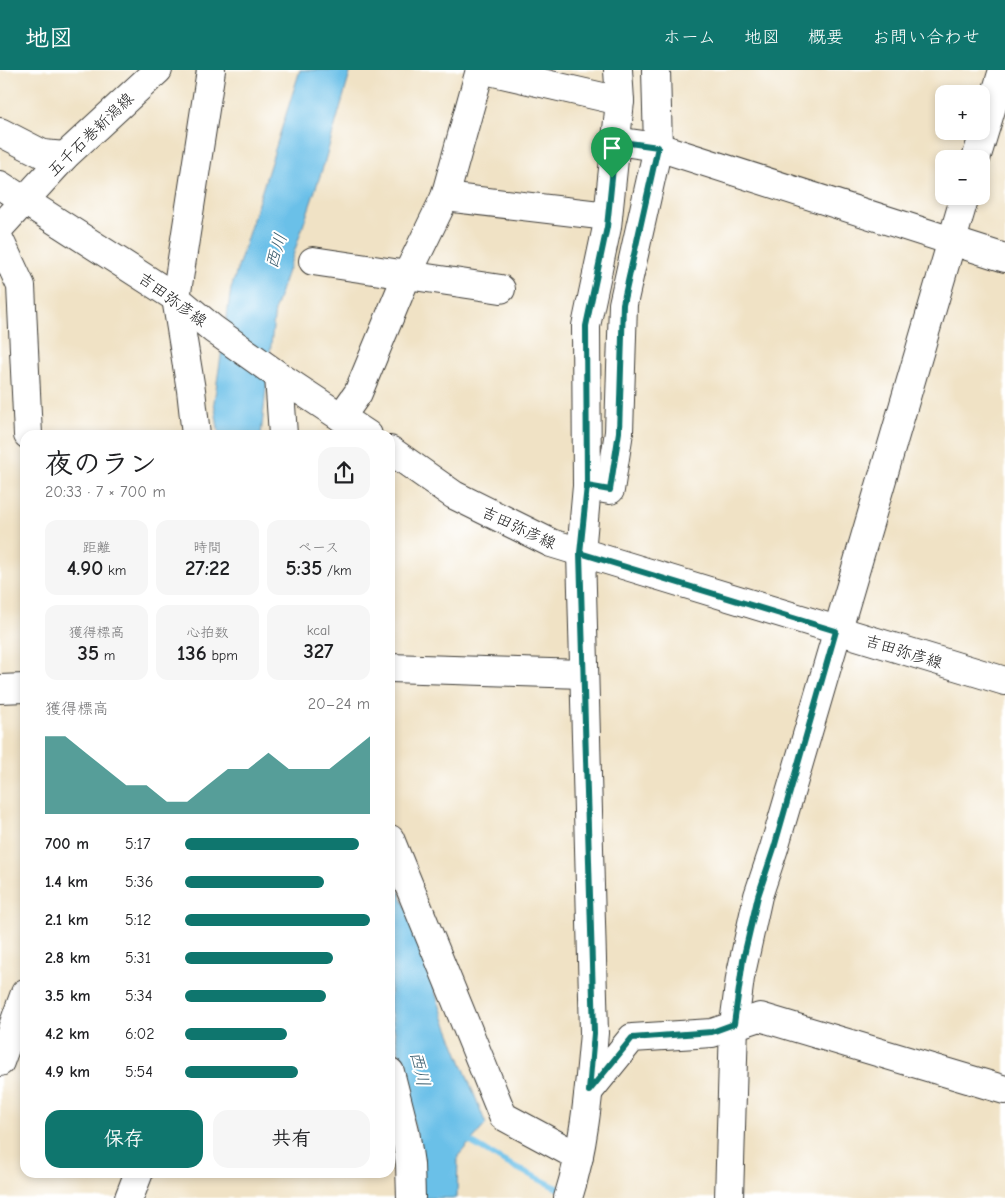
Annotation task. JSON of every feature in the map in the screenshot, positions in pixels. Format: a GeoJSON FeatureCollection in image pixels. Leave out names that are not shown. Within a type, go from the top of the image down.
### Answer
{"type":"FeatureCollection","features":[{"type":"Feature","properties":{"kind":"street","name":"五千石巻新潟線"},"geometry":{"type":"LineString","coordinates":[[0,227],[65,156],[158,70]]}},
{"type":"Feature","properties":{"kind":"street"},"geometry":{"type":"LineString","coordinates":[[195,430],[176,298],[211,70]]}},
{"type":"Feature","properties":{"kind":"street"},"geometry":{"type":"LineString","coordinates":[[341,417],[358,394],[407,275],[445,197],[480,70]]}},
{"type":"Feature","properties":{"kind":"street"},"geometry":{"type":"LineString","coordinates":[[485,70],[620,101]]}},
{"type":"Feature","properties":{"kind":"street"},"geometry":{"type":"LineString","coordinates":[[568,1198],[578,1164],[589,1091],[594,1033],[580,553],[587,486],[586,326],[607,227],[620,101],[618,70]]}},
{"type":"Feature","properties":{"kind":"street"},"geometry":{"type":"LineString","coordinates":[[587,486],[610,490],[619,432],[623,304],[658,147],[656,70]]}},
{"type":"Feature","properties":{"kind":"street"},"geometry":{"type":"LineString","coordinates":[[979,150],[1003,70]]}},
{"type":"Feature","properties":{"kind":"street"},"geometry":{"type":"LineString","coordinates":[[0,132],[43,154],[65,156]]}},
{"type":"Feature","properties":{"kind":"street"},"geometry":{"type":"LineString","coordinates":[[615,141],[658,147],[1005,258]]}},
{"type":"Feature","properties":{"kind":"street","name":"吉田弥彦線"},"geometry":{"type":"LineString","coordinates":[[0,184],[176,298],[213,329],[360,430]]}},
{"type":"Feature","properties":{"kind":"street"},"geometry":{"type":"LineString","coordinates":[[445,197],[608,216]]}},
{"type":"Feature","properties":{"kind":"street"},"geometry":{"type":"LineString","coordinates":[[729,1198],[734,1024],[741,969],[758,896],[774,848],[836,631],[962,205]]}},
{"type":"Feature","properties":{"kind":"street"},"geometry":{"type":"LineString","coordinates":[[0,240],[21,286],[28,430]]}},
{"type":"Feature","properties":{"kind":"street"},"geometry":{"type":"LineString","coordinates":[[313,261],[501,289]]}},
{"type":"Feature","properties":{"kind":"street"},"geometry":{"type":"LineString","coordinates":[[279,376],[283,430]]}},
{"type":"Feature","properties":{"kind":"street","name":"吉田弥彦線"},"geometry":{"type":"LineString","coordinates":[[395,454],[454,495],[551,543],[1005,681]]}},
{"type":"Feature","properties":{"kind":"street"},"geometry":{"type":"LineString","coordinates":[[395,668],[583,674]]}},
{"type":"Feature","properties":{"kind":"street"},"geometry":{"type":"LineString","coordinates":[[0,689],[20,688]]}},
{"type":"Feature","properties":{"kind":"street"},"geometry":{"type":"LineString","coordinates":[[395,850],[503,1116],[578,1164]]}},
{"type":"Feature","properties":{"kind":"street"},"geometry":{"type":"LineString","coordinates":[[0,1062],[20,1007]]}},
{"type":"Feature","properties":{"kind":"street"},"geometry":{"type":"LineString","coordinates":[[589,1091],[632,1038],[712,1032],[760,1017],[1005,1090]]}},
{"type":"Feature","properties":{"kind":"street"},"geometry":{"type":"LineString","coordinates":[[395,1092],[405,1131],[410,1164],[411,1198]]}},
{"type":"Feature","properties":{"kind":"street"},"geometry":{"type":"LineString","coordinates":[[130,1198],[137,1178]]}},
{"type":"Feature","properties":{"kind":"water","name":"西川"},"geometry":{"type":"Polygon","coordinates":[[[300,70],[351,70],[324,164],[275,309],[262,430],[218,430],[214,402],[231,289],[300,70]]]}},
{"type":"Feature","properties":{"kind":"water","name":"西川"},"geometry":{"type":"Polygon","coordinates":[[[395,882],[406,907],[445,1021],[486,1124],[458,1156],[457,1198],[419,1198],[417,1140],[395,1033],[395,882]]]}},
{"type":"Feature","properties":{"kind":"waterway"},"geometry":{"type":"LineString","coordinates":[[464,1138],[503,1161],[563,1191]]}},
{"type":"Feature","properties":{"kind":"route"},"geometry":{"type":"LineString","coordinates":[[612,178],[607,227],[586,326],[587,486],[580,553],[590,957],[594,1033],[589,1091],[632,1038],[712,1032],[734,1024],[743,960],[758,896],[774,848],[836,631],[580,553],[587,486],[610,490],[619,432],[623,304],[658,147],[615,141],[612,178]]}}]}
